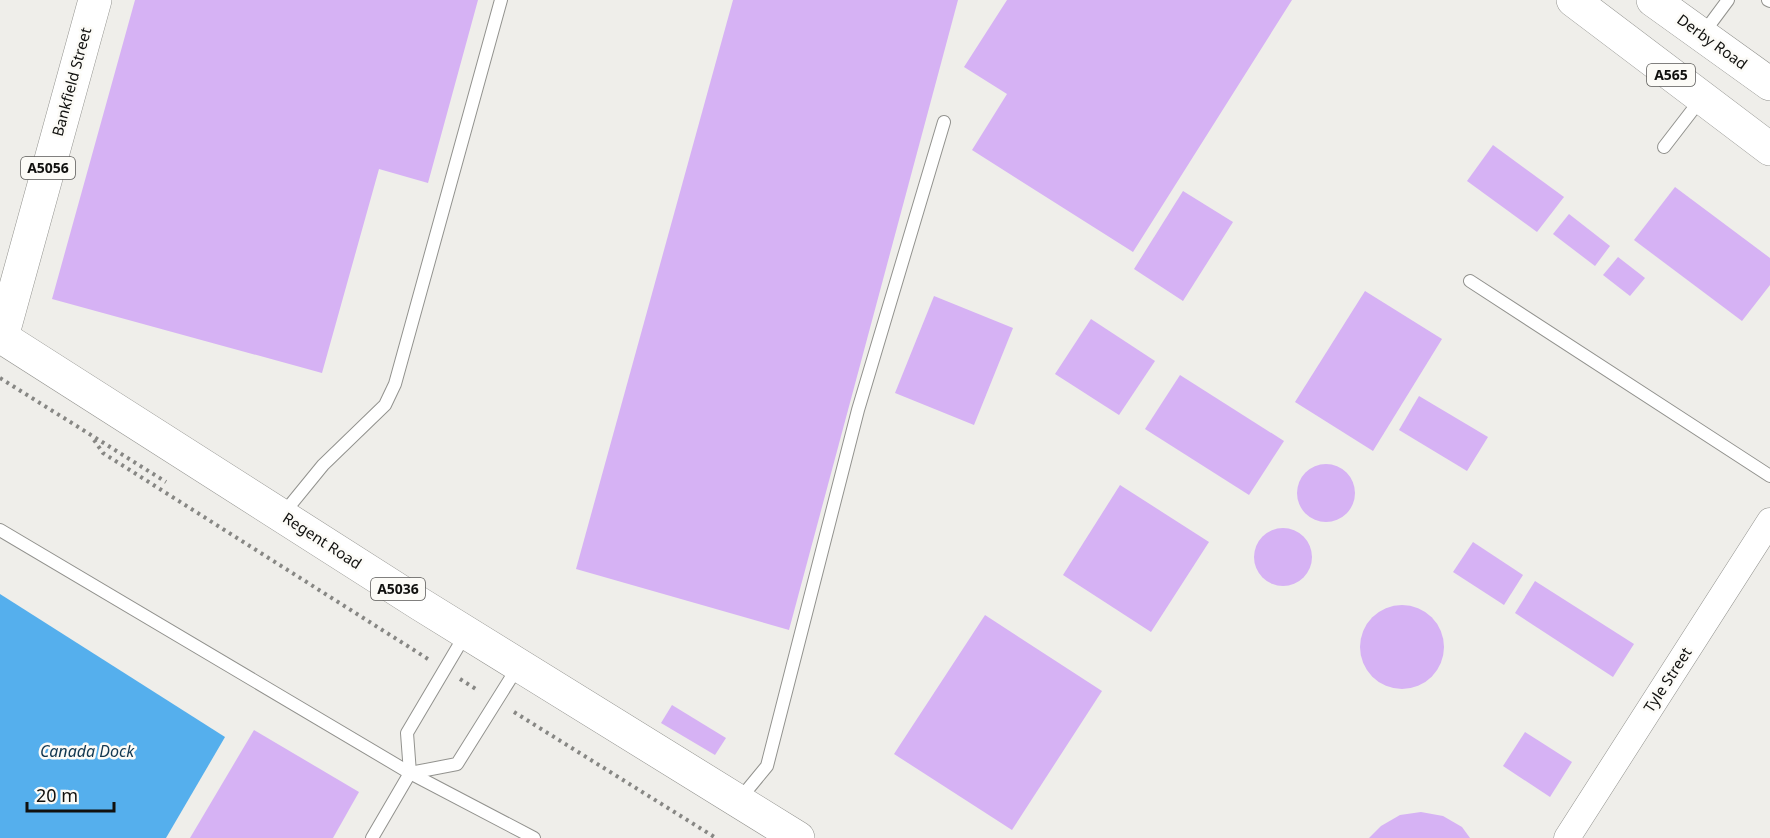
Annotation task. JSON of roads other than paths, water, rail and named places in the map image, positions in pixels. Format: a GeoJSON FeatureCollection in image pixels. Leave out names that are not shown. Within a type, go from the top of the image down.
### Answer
{"type":"FeatureCollection","features":[{"type":"Feature","properties":{"kind":"main road","name":"Bankfield Street"},"geometry":{"type":"LineString","coordinates":[[1,336],[95,0]]}},
{"type":"Feature","properties":{"kind":"main road","name":"A565"},"geometry":{"type":"LineString","coordinates":[[1573,0],[1770,149]]}},
{"type":"Feature","properties":{"kind":"main road","name":"Derby Road"},"geometry":{"type":"LineString","coordinates":[[1653,0],[1770,84]]}},
{"type":"Feature","properties":{"kind":"main road","name":"Regent Road"},"geometry":{"type":"LineString","coordinates":[[1,336],[466,632],[798,838]]}},
{"type":"Feature","properties":{"kind":"street","name":"Tyle Street"},"geometry":{"type":"LineString","coordinates":[[1567,838],[1770,521]]}},
{"type":"Feature","properties":{"kind":"lane"},"geometry":{"type":"LineString","coordinates":[[282,515],[323,465],[385,405],[395,384],[501,0]]}},
{"type":"Feature","properties":{"kind":"lane"},"geometry":{"type":"LineString","coordinates":[[1702,36],[1728,0]]}},
{"type":"Feature","properties":{"kind":"lane"},"geometry":{"type":"LineString","coordinates":[[1664,147],[1701,99]]}},
{"type":"Feature","properties":{"kind":"lane"},"geometry":{"type":"LineString","coordinates":[[738,801],[767,766],[858,410],[944,122]]}},
{"type":"Feature","properties":{"kind":"lane"},"geometry":{"type":"LineString","coordinates":[[1470,281],[1770,476]]}},
{"type":"Feature","properties":{"kind":"lane"},"geometry":{"type":"LineString","coordinates":[[0,530],[410,773],[534,838]]}},
{"type":"Feature","properties":{"kind":"lane"},"geometry":{"type":"LineString","coordinates":[[372,838],[410,773],[407,733],[466,632]]}},
{"type":"Feature","properties":{"kind":"lane"},"geometry":{"type":"LineString","coordinates":[[410,773],[456,764],[519,665]]}},
{"type":"Feature","properties":{"kind":"water","name":"Canada Dock"},"geometry":{"type":"Polygon","coordinates":[[[0,594],[225,737],[166,838],[0,838],[0,594]]]}}]}
